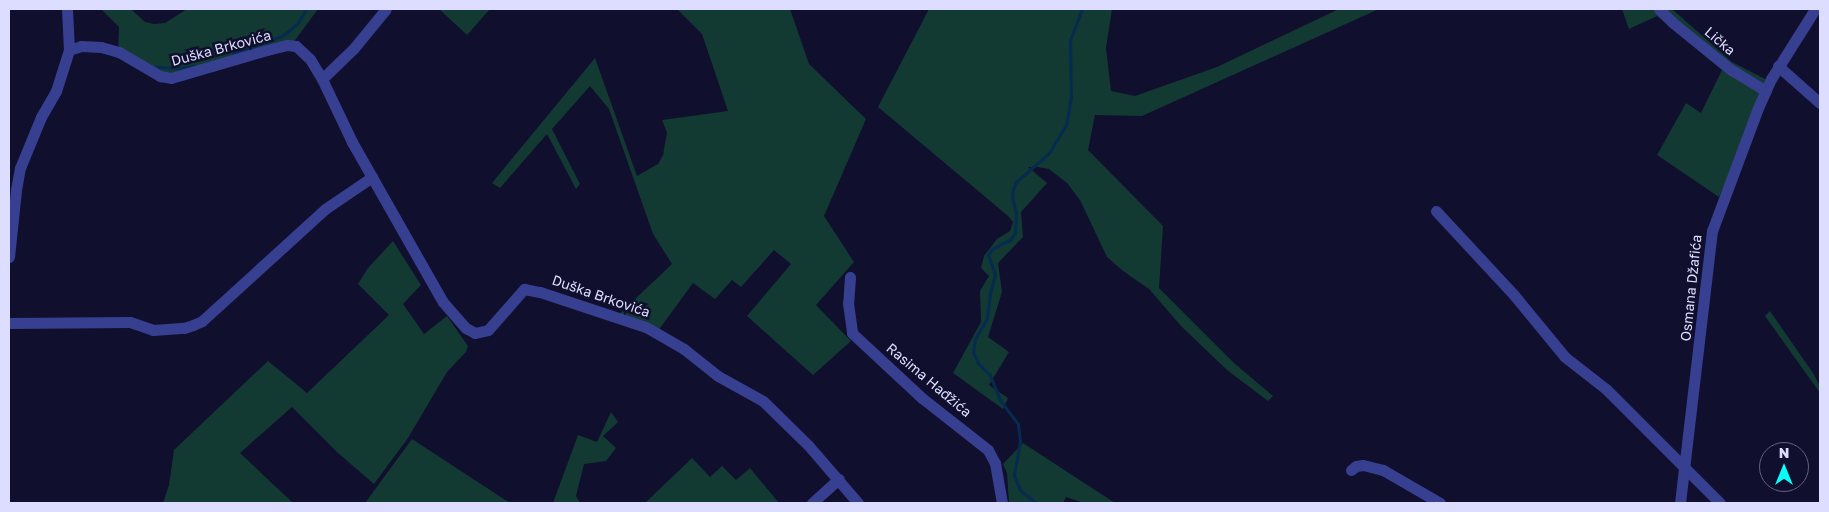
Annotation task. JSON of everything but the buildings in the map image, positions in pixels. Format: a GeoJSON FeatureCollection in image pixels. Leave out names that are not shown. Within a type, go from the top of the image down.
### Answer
{"type":"FeatureCollection","features":[{"type":"Feature","properties":{"kind":"street"},"geometry":{"type":"LineString","coordinates":[[9,257],[20,168],[41,117],[56,91],[69,50],[67,9]]}},
{"type":"Feature","properties":{"kind":"street"},"geometry":{"type":"LineString","coordinates":[[322,79],[354,48],[386,9]]}},
{"type":"Feature","properties":{"kind":"street","name":"Lička"},"geometry":{"type":"LineString","coordinates":[[1659,9],[1672,22],[1730,69],[1766,91]]}},
{"type":"Feature","properties":{"kind":"street","name":"Osmana Džafića"},"geometry":{"type":"LineString","coordinates":[[1680,503],[1709,243],[1729,183],[1766,91],[1778,66],[1815,9]]}},
{"type":"Feature","properties":{"kind":"street","name":"Duška Brkovića"},"geometry":{"type":"LineString","coordinates":[[69,50],[81,46],[101,47],[119,52],[160,76],[171,78],[267,50],[287,45],[296,46],[310,59],[322,79],[352,142],[443,302],[471,332],[479,333],[488,330],[524,289],[540,292],[646,327],[684,349],[718,376],[763,401],[788,423],[839,479],[858,503]]}},
{"type":"Feature","properties":{"kind":"street"},"geometry":{"type":"LineString","coordinates":[[1778,66],[1820,104]]}},
{"type":"Feature","properties":{"kind":"street"},"geometry":{"type":"LineString","coordinates":[[9,323],[130,322],[153,330],[184,328],[193,325],[202,321],[326,209],[372,177]]}},
{"type":"Feature","properties":{"kind":"street"},"geometry":{"type":"LineString","coordinates":[[1436,211],[1514,295],[1565,357],[1606,389],[1720,503]]}},
{"type":"Feature","properties":{"kind":"street","name":"Rasima Hađžića"},"geometry":{"type":"LineString","coordinates":[[850,277],[848,303],[852,333],[922,398],[988,450],[995,463],[1002,503]]}},
{"type":"Feature","properties":{"kind":"street"},"geometry":{"type":"LineString","coordinates":[[1351,470],[1356,466],[1363,465],[1384,470],[1440,503]]}},
{"type":"Feature","properties":{"kind":"street"},"geometry":{"type":"LineString","coordinates":[[812,503],[839,479]]}},
{"type":"Feature","properties":{"kind":"green space"},"geometry":{"type":"Polygon","coordinates":[[[101,9],[131,9],[145,22],[154,24],[165,23],[187,9],[318,9],[290,47],[182,81],[118,53],[119,27],[101,9]]]}},
{"type":"Feature","properties":{"kind":"green space"},"geometry":{"type":"Polygon","coordinates":[[[439,9],[490,9],[467,35],[439,9]]]}},
{"type":"Feature","properties":{"kind":"green space"},"geometry":{"type":"Polygon","coordinates":[[[677,9],[790,9],[809,64],[866,119],[824,216],[854,262],[816,305],[851,341],[813,375],[747,316],[791,264],[774,250],[741,287],[732,280],[715,299],[693,283],[655,335],[612,321],[672,264],[653,234],[609,109],[590,86],[552,129],[580,184],[576,189],[547,134],[500,188],[492,183],[595,58],[637,176],[658,164],[663,155],[667,133],[662,120],[728,111],[702,34],[677,9]]]}},
{"type":"Feature","properties":{"kind":"green space"},"geometry":{"type":"Polygon","coordinates":[[[929,9],[1112,9],[1106,48],[1111,91],[1135,96],[1217,67],[1339,9],[1379,9],[1142,116],[1095,115],[1088,150],[1163,226],[1159,288],[1234,363],[1273,396],[1268,401],[1227,370],[1181,326],[1149,289],[1107,257],[1080,200],[1067,183],[1049,169],[1038,167],[1028,167],[1047,183],[1021,212],[1023,237],[998,263],[1002,292],[988,337],[1009,352],[989,385],[1008,398],[1003,409],[953,373],[981,322],[980,291],[989,276],[981,268],[984,256],[997,239],[1010,231],[1013,222],[878,107],[929,9]]]}},
{"type":"Feature","properties":{"kind":"green space"},"geometry":{"type":"Polygon","coordinates":[[[1622,9],[1672,9],[1732,62],[1773,83],[1719,197],[1657,155],[1686,103],[1701,113],[1722,70],[1657,16],[1629,29],[1622,9]]]}},
{"type":"Feature","properties":{"kind":"green space"},"geometry":{"type":"Polygon","coordinates":[[[393,241],[421,285],[403,304],[424,334],[447,316],[468,346],[466,352],[447,372],[408,438],[374,484],[338,453],[292,407],[240,453],[293,503],[163,503],[169,485],[174,450],[268,361],[307,393],[389,315],[358,284],[368,268],[393,241]]]}},
{"type":"Feature","properties":{"kind":"green space"},"geometry":{"type":"Polygon","coordinates":[[[1770,311],[1813,373],[1820,386],[1820,393],[1765,316],[1770,311]]]}},
{"type":"Feature","properties":{"kind":"green space"},"geometry":{"type":"Polygon","coordinates":[[[611,412],[618,422],[603,436],[616,448],[606,461],[584,464],[576,496],[580,503],[553,503],[578,435],[597,442],[611,412]]]}},
{"type":"Feature","properties":{"kind":"green space"},"geometry":{"type":"Polygon","coordinates":[[[412,439],[510,503],[365,503],[412,439]]]}},
{"type":"Feature","properties":{"kind":"green space"},"geometry":{"type":"Polygon","coordinates":[[[1023,443],[1115,503],[1084,503],[1066,497],[1063,503],[1009,503],[1007,473],[1003,464],[1023,443]]]}},
{"type":"Feature","properties":{"kind":"green space"},"geometry":{"type":"Polygon","coordinates":[[[692,458],[710,477],[722,466],[736,480],[750,468],[779,503],[645,503],[692,458]]]}},
{"type":"Feature","properties":{"kind":"waterway"},"geometry":{"type":"LineString","coordinates":[[233,54],[282,36],[297,24],[306,9]]}},
{"type":"Feature","properties":{"kind":"waterway"},"geometry":{"type":"LineString","coordinates":[[1036,503],[1020,490],[1014,475],[1020,441],[1018,424],[1000,400],[990,375],[978,363],[973,352],[975,339],[987,318],[990,293],[995,274],[988,255],[992,249],[1010,240],[1015,233],[1016,213],[1012,197],[1013,189],[1016,182],[1049,153],[1066,125],[1071,98],[1070,40],[1082,9]]}},
{"type":"Feature","properties":{"kind":"waterway"},"geometry":{"type":"LineString","coordinates":[[155,67],[180,68],[194,66]]}}]}
